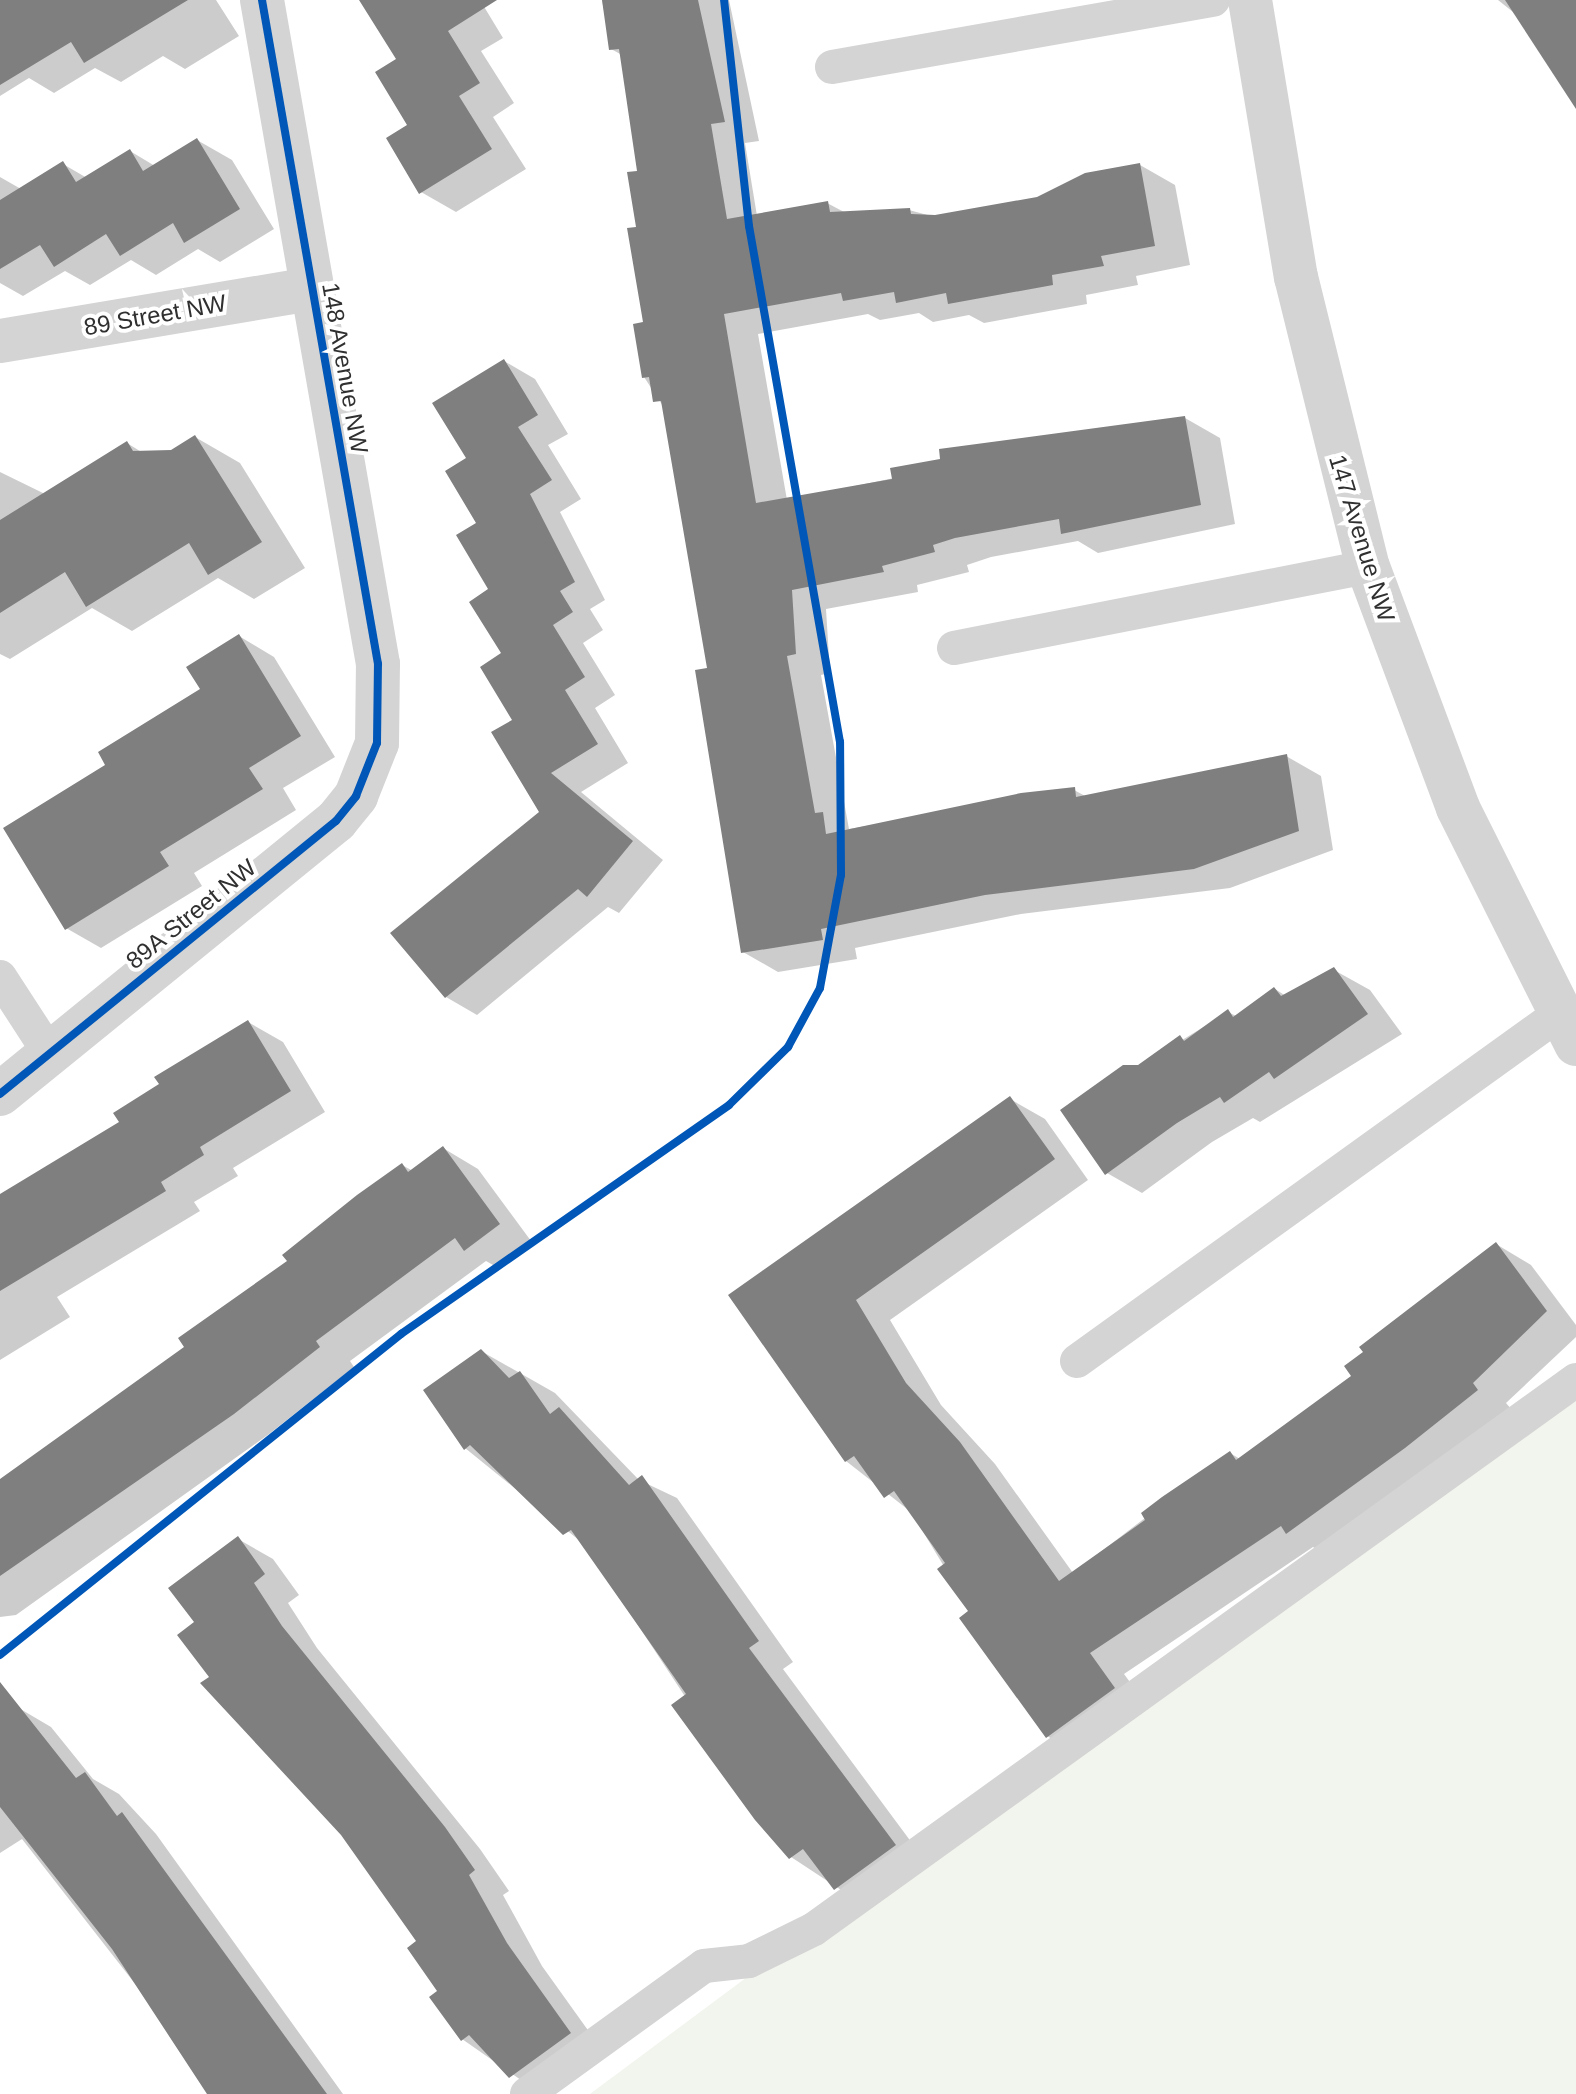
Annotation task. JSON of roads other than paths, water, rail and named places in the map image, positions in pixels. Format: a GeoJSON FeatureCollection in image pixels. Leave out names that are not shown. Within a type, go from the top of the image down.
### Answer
{"type":"FeatureCollection","features":[{"type":"Feature","properties":{"kind":"street","name":"148 Avenue NW"},"geometry":{"type":"LineString","coordinates":[[262,0],[378,664],[377,743]]}},
{"type":"Feature","properties":{"kind":"street","name":"147 Avenue NW"},"geometry":{"type":"LineString","coordinates":[[1250,0],[1296,277],[1368,567],[1458,808],[1567,1029]]}},
{"type":"Feature","properties":{"kind":"street","name":"89 Street NW"},"geometry":{"type":"LineString","coordinates":[[0,341],[311,289]]}},
{"type":"Feature","properties":{"kind":"street","name":"89A Street NW"},"geometry":{"type":"LineString","coordinates":[[0,1094],[336,821],[356,796],[377,743]]}},
{"type":"Feature","properties":{"kind":"lane"},"geometry":{"type":"LineString","coordinates":[[832,67],[1213,0]]}},
{"type":"Feature","properties":{"kind":"lane"},"geometry":{"type":"LineString","coordinates":[[954,648],[1368,567]]}},
{"type":"Feature","properties":{"kind":"lane"},"geometry":{"type":"LineString","coordinates":[[0,977],[50,1054]]}},
{"type":"Feature","properties":{"kind":"lane"},"geometry":{"type":"LineString","coordinates":[[1077,1361],[1567,1029]]}},
{"type":"Feature","properties":{"kind":"lane"},"geometry":{"type":"LineString","coordinates":[[527,2094],[704,1966],[749,1961],[814,1929],[1576,1380]]}}]}
